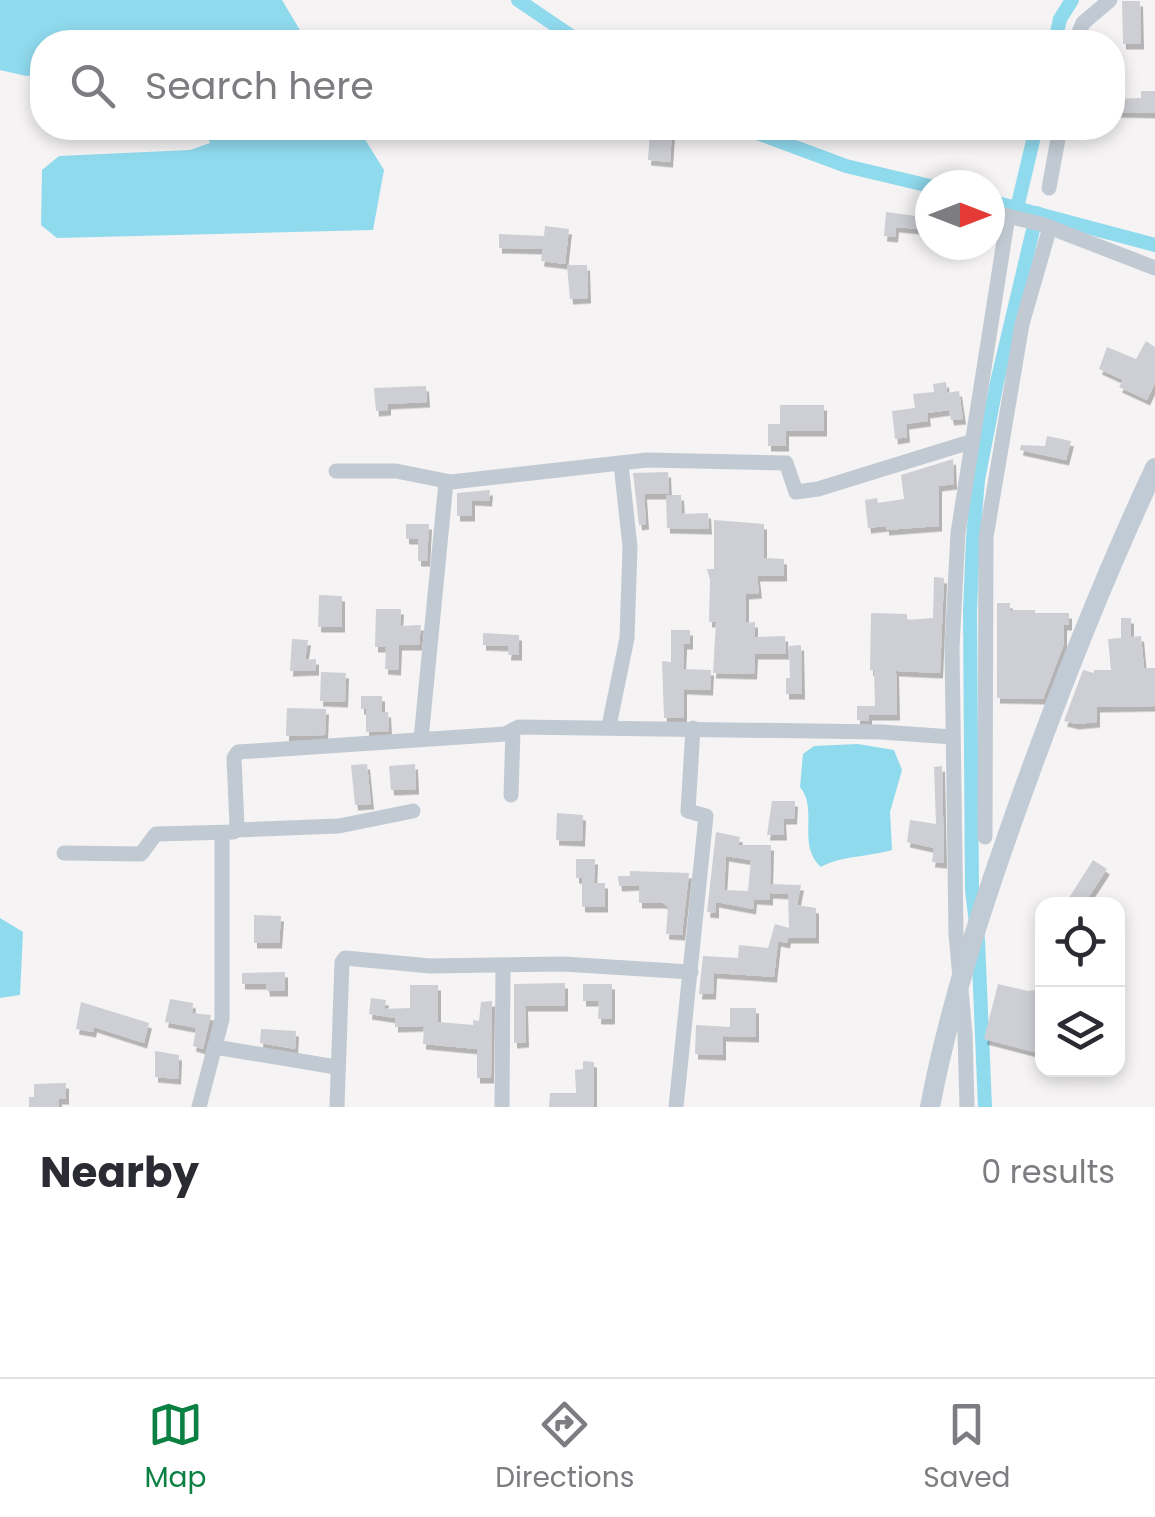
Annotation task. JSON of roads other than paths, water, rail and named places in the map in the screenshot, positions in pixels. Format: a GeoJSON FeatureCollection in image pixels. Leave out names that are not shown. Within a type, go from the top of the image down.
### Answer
{"type":"FeatureCollection","features":[{"type":"Feature","properties":{"kind":"street"},"geometry":{"type":"LineString","coordinates":[[1080,30],[1110,0]]}},
{"type":"Feature","properties":{"kind":"street"},"geometry":{"type":"LineString","coordinates":[[1049,188],[1058,140]]}},
{"type":"Feature","properties":{"kind":"street"},"geometry":{"type":"LineString","coordinates":[[1005,215],[1046,226],[1155,268]]}},
{"type":"Feature","properties":{"kind":"street"},"geometry":{"type":"LineString","coordinates":[[967,1107],[952,647],[958,533],[970,442],[1013,217]]}},
{"type":"Feature","properties":{"kind":"street"},"geometry":{"type":"LineString","coordinates":[[985,837],[986,537],[1022,324],[1046,226]]}},
{"type":"Feature","properties":{"kind":"street"},"geometry":{"type":"LineString","coordinates":[[336,471],[396,471],[446,482],[647,460],[786,463],[796,492],[818,489],[970,442]]}},
{"type":"Feature","properties":{"kind":"street"},"geometry":{"type":"LineString","coordinates":[[609,726],[626,638],[630,547],[622,464]]}},
{"type":"Feature","properties":{"kind":"street"},"geometry":{"type":"LineString","coordinates":[[930,1107],[962,970],[991,883],[1083,628],[1155,468]]}},
{"type":"Feature","properties":{"kind":"street"},"geometry":{"type":"LineString","coordinates":[[421,739],[446,482]]}},
{"type":"Feature","properties":{"kind":"street"},"geometry":{"type":"LineString","coordinates":[[199,1107],[222,1019],[229,832],[234,758],[238,752],[506,734],[519,727],[881,732],[953,737]]}},
{"type":"Feature","properties":{"kind":"street"},"geometry":{"type":"LineString","coordinates":[[676,1107],[706,816],[688,811],[693,728]]}},
{"type":"Feature","properties":{"kind":"street"},"geometry":{"type":"LineString","coordinates":[[511,795],[513,730]]}},
{"type":"Feature","properties":{"kind":"street"},"geometry":{"type":"LineString","coordinates":[[64,853],[141,854],[156,834],[339,826],[413,812]]}},
{"type":"Feature","properties":{"kind":"street"},"geometry":{"type":"LineString","coordinates":[[337,1107],[342,962],[346,958],[430,966],[563,964],[691,972]]}},
{"type":"Feature","properties":{"kind":"street"},"geometry":{"type":"LineString","coordinates":[[502,1107],[503,967]]}},
{"type":"Feature","properties":{"kind":"street"},"geometry":{"type":"LineString","coordinates":[[215,1048],[336,1067]]}},
{"type":"Feature","properties":{"kind":"water"},"geometry":{"type":"Polygon","coordinates":[[[0,0],[282,0],[300,30],[30,30],[30,76],[0,70],[0,0]]]}},
{"type":"Feature","properties":{"kind":"water"},"geometry":{"type":"Polygon","coordinates":[[[209,140],[365,140],[384,170],[373,230],[57,238],[41,225],[42,170],[59,156],[190,150],[210,143],[209,140]]]}},
{"type":"Feature","properties":{"kind":"water"},"geometry":{"type":"Polygon","coordinates":[[[858,744],[894,750],[902,770],[890,812],[892,850],[821,867],[808,838],[808,806],[800,787],[803,754],[814,746],[858,744]]]}},
{"type":"Feature","properties":{"kind":"water"},"geometry":{"type":"Polygon","coordinates":[[[0,918],[23,932],[20,995],[0,998],[0,918]]]}},
{"type":"Feature","properties":{"kind":"waterway"},"geometry":{"type":"LineString","coordinates":[[518,0],[562,30]]}},
{"type":"Feature","properties":{"kind":"waterway"},"geometry":{"type":"LineString","coordinates":[[1058,30],[1072,0]]}},
{"type":"Feature","properties":{"kind":"waterway"},"geometry":{"type":"LineString","coordinates":[[776,140],[846,166],[915,182]]}},
{"type":"Feature","properties":{"kind":"waterway"},"geometry":{"type":"LineString","coordinates":[[1017,208],[1033,140]]}},
{"type":"Feature","properties":{"kind":"waterway"},"geometry":{"type":"LineString","coordinates":[[1005,205],[1155,245]]}},
{"type":"Feature","properties":{"kind":"waterway"},"geometry":{"type":"LineString","coordinates":[[985,1107],[972,890],[973,539],[978,480],[997,382],[1037,213]]}}]}
